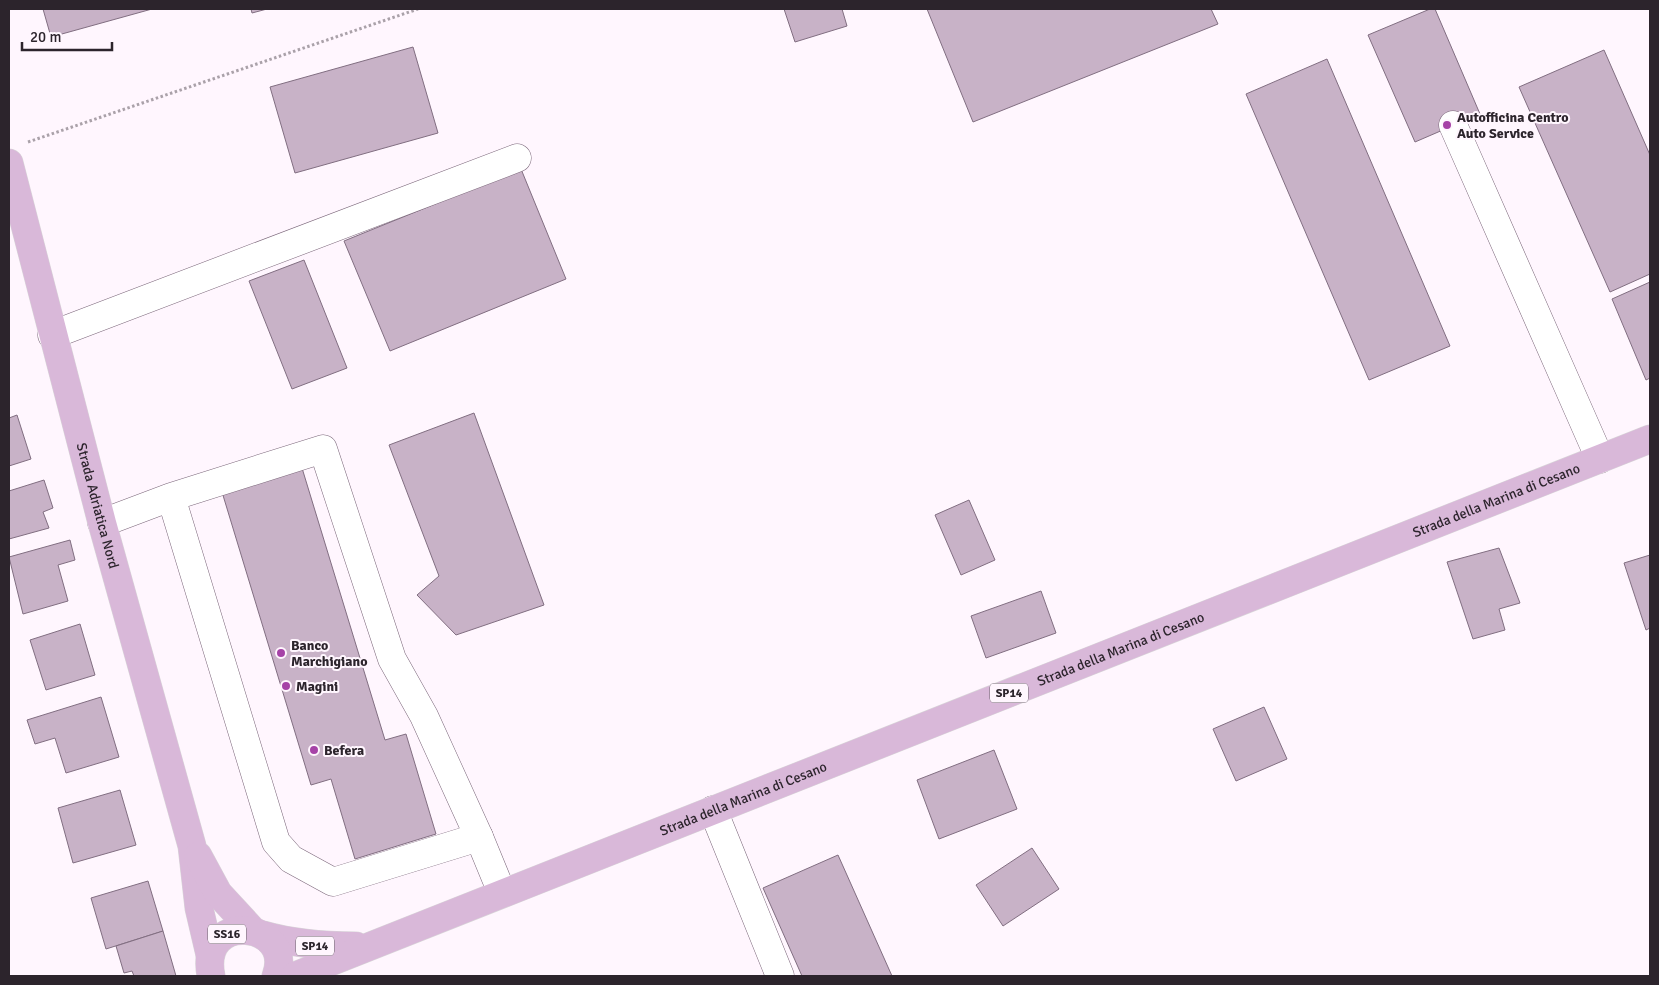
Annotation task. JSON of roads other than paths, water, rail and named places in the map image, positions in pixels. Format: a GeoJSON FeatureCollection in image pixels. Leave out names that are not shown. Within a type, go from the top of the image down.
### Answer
{"type":"FeatureCollection","features":[{"type":"Feature","properties":{"kind":"main road","name":"Strada Adriatica Nord"},"geometry":{"type":"LineString","coordinates":[[9,163],[102,523],[192,846],[199,908],[211,966]]}},
{"type":"Feature","properties":{"kind":"main road","name":"Strada della Marina di Cesano"},"geometry":{"type":"LineString","coordinates":[[294,976],[1650,439]]}},
{"type":"Feature","properties":{"kind":"main road","name":"Strada Adriatica Nord"},"geometry":{"type":"LineString","coordinates":[[192,846],[218,893],[258,933],[272,943],[279,963],[276,976]]}},
{"type":"Feature","properties":{"kind":"main road","name":"Strada Adriatica Nord"},"geometry":{"type":"LineString","coordinates":[[211,966],[215,945],[232,932],[243,929],[258,933]]}},
{"type":"Feature","properties":{"kind":"main road","name":"Strada della Marina di Cesano"},"geometry":{"type":"LineString","coordinates":[[258,933],[289,942],[321,946],[368,946]]}},
{"type":"Feature","properties":{"kind":"lane"},"geometry":{"type":"LineString","coordinates":[[1453,125],[1600,459]]}},
{"type":"Feature","properties":{"kind":"lane"},"geometry":{"type":"LineString","coordinates":[[52,335],[517,158]]}},
{"type":"Feature","properties":{"kind":"lane"},"geometry":{"type":"LineString","coordinates":[[102,523],[171,497],[323,449],[392,659],[424,716],[502,893]]}},
{"type":"Feature","properties":{"kind":"lane"},"geometry":{"type":"LineString","coordinates":[[171,497],[276,842],[291,859],[332,882],[478,838]]}},
{"type":"Feature","properties":{"kind":"lane"},"geometry":{"type":"LineString","coordinates":[[713,810],[780,976]]}},
{"type":"Feature","properties":{"kind":"place","name":"Autofficina Centro Auto Service"},"geometry":{"type":"Point","coordinates":[1447,125]}},
{"type":"Feature","properties":{"kind":"place","name":"Banco Marchigiano"},"geometry":{"type":"Point","coordinates":[281,653]}},
{"type":"Feature","properties":{"kind":"place","name":"Magini"},"geometry":{"type":"Point","coordinates":[286,686]}},
{"type":"Feature","properties":{"kind":"place","name":"Befera"},"geometry":{"type":"Point","coordinates":[314,750]}}]}
